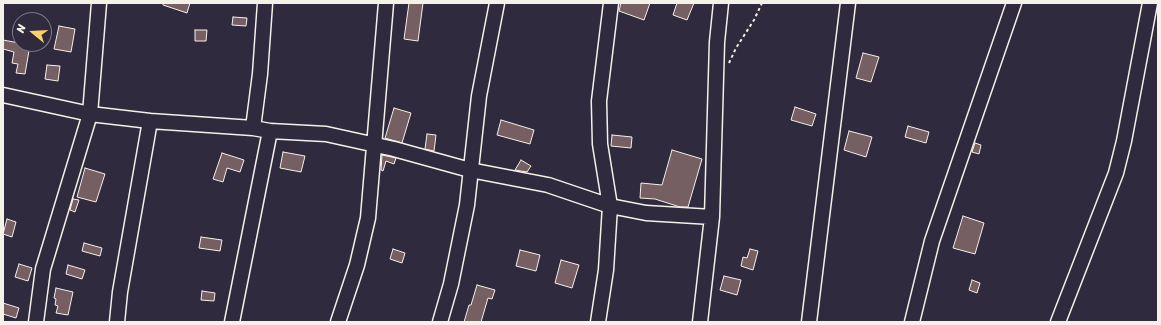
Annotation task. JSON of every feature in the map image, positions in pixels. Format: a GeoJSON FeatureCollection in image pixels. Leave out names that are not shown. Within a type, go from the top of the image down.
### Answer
{"type":"FeatureCollection","features":[{"type":"Feature","properties":{"kind":"street"},"geometry":{"type":"LineString","coordinates":[[36,322],[44,269],[90,114],[99,3]]}},
{"type":"Feature","properties":{"kind":"street"},"geometry":{"type":"LineString","coordinates":[[253,128],[260,74],[265,3]]}},
{"type":"Feature","properties":{"kind":"street"},"geometry":{"type":"LineString","coordinates":[[338,322],[357,265],[368,218],[386,3]]}},
{"type":"Feature","properties":{"kind":"street"},"geometry":{"type":"LineString","coordinates":[[440,322],[451,284],[467,205],[479,96],[497,3]]}},
{"type":"Feature","properties":{"kind":"street"},"geometry":{"type":"LineString","coordinates":[[598,322],[606,270],[610,206],[600,144],[599,101],[611,3]]}},
{"type":"Feature","properties":{"kind":"street"},"geometry":{"type":"LineString","coordinates":[[700,322],[712,217],[717,42],[721,3]]}},
{"type":"Feature","properties":{"kind":"street"},"geometry":{"type":"LineString","coordinates":[[809,322],[848,3]]}},
{"type":"Feature","properties":{"kind":"street"},"geometry":{"type":"LineString","coordinates":[[912,322],[932,242],[1014,3]]}},
{"type":"Feature","properties":{"kind":"street"},"geometry":{"type":"LineString","coordinates":[[1058,322],[1116,173],[1124,141],[1150,3]]}},
{"type":"Feature","properties":{"kind":"street"},"geometry":{"type":"LineString","coordinates":[[3,95],[90,114],[150,121],[326,134],[373,144],[470,170],[548,185],[610,206],[646,213],[712,217]]}},
{"type":"Feature","properties":{"kind":"street"},"geometry":{"type":"LineString","coordinates":[[117,322],[120,292],[150,121]]}},
{"type":"Feature","properties":{"kind":"street"},"geometry":{"type":"LineString","coordinates":[[232,322],[270,131]]}},
{"type":"Feature","properties":{"kind":"path"},"geometry":{"type":"LineString","coordinates":[[729,64],[736,48],[754,20],[762,3]]}},
{"type":"Feature","properties":{"kind":"building"},"geometry":{"type":"Polygon","coordinates":[[[163,3],[190,3],[187,13],[163,5],[163,3]]]}},
{"type":"Feature","properties":{"kind":"building"},"geometry":{"type":"Polygon","coordinates":[[[409,3],[423,3],[418,41],[404,39],[409,3]]]}},
{"type":"Feature","properties":{"kind":"building"},"geometry":{"type":"Polygon","coordinates":[[[621,3],[650,3],[644,20],[619,11],[621,3]]]}},
{"type":"Feature","properties":{"kind":"building"},"geometry":{"type":"Polygon","coordinates":[[[677,3],[694,3],[687,20],[673,15],[677,3]]]}},
{"type":"Feature","properties":{"kind":"building"},"geometry":{"type":"Polygon","coordinates":[[[233,17],[247,18],[246,26],[232,25],[233,17]]]}},
{"type":"Feature","properties":{"kind":"building"},"geometry":{"type":"Polygon","coordinates":[[[59,26],[75,29],[71,52],[54,49],[59,26]]]}},
{"type":"Feature","properties":{"kind":"building"},"geometry":{"type":"Polygon","coordinates":[[[195,30],[207,30],[206,41],[195,41],[195,30]]]}},
{"type":"Feature","properties":{"kind":"building"},"geometry":{"type":"Polygon","coordinates":[[[3,40],[12,42],[12,51],[3,49],[3,40]]]}},
{"type":"Feature","properties":{"kind":"building"},"geometry":{"type":"Polygon","coordinates":[[[14,52],[29,52],[25,74],[16,73],[18,64],[12,63],[14,52]]]}},
{"type":"Feature","properties":{"kind":"building"},"geometry":{"type":"Polygon","coordinates":[[[863,53],[879,57],[871,82],[856,78],[863,53]]]}},
{"type":"Feature","properties":{"kind":"building"},"geometry":{"type":"Polygon","coordinates":[[[47,65],[60,66],[58,81],[45,79],[47,65]]]}},
{"type":"Feature","properties":{"kind":"building"},"geometry":{"type":"Polygon","coordinates":[[[795,107],[816,114],[812,126],[791,120],[795,107]]]}},
{"type":"Feature","properties":{"kind":"building"},"geometry":{"type":"Polygon","coordinates":[[[394,108],[411,113],[402,143],[385,138],[394,108]]]}},
{"type":"Feature","properties":{"kind":"building"},"geometry":{"type":"Polygon","coordinates":[[[501,120],[534,130],[530,144],[497,135],[501,120]]]}},
{"type":"Feature","properties":{"kind":"building"},"geometry":{"type":"Polygon","coordinates":[[[908,126],[929,132],[926,143],[905,137],[908,126]]]}},
{"type":"Feature","properties":{"kind":"building"},"geometry":{"type":"Polygon","coordinates":[[[849,131],[872,137],[866,157],[844,150],[849,131]]]}},
{"type":"Feature","properties":{"kind":"building"},"geometry":{"type":"Polygon","coordinates":[[[427,134],[436,135],[434,151],[425,149],[427,134]]]}},
{"type":"Feature","properties":{"kind":"building"},"geometry":{"type":"Polygon","coordinates":[[[612,135],[632,137],[631,148],[611,146],[612,135]]]}},
{"type":"Feature","properties":{"kind":"building"},"geometry":{"type":"Polygon","coordinates":[[[975,143],[981,145],[979,154],[972,152],[975,143]]]}},
{"type":"Feature","properties":{"kind":"building"},"geometry":{"type":"Polygon","coordinates":[[[672,150],[702,159],[688,207],[680,207],[655,199],[640,198],[641,183],[662,185],[672,150]]]}},
{"type":"Feature","properties":{"kind":"building"},"geometry":{"type":"Polygon","coordinates":[[[283,152],[305,156],[301,172],[280,168],[283,152]]]}},
{"type":"Feature","properties":{"kind":"building"},"geometry":{"type":"Polygon","coordinates":[[[222,153],[244,160],[240,172],[227,168],[223,182],[213,179],[222,153]]]}},
{"type":"Feature","properties":{"kind":"building"},"geometry":{"type":"Polygon","coordinates":[[[382,155],[396,158],[394,164],[386,161],[383,171],[381,170],[382,155]]]}},
{"type":"Feature","properties":{"kind":"building"},"geometry":{"type":"Polygon","coordinates":[[[521,160],[531,166],[527,172],[515,170],[521,160]]]}},
{"type":"Feature","properties":{"kind":"building"},"geometry":{"type":"Polygon","coordinates":[[[85,168],[105,174],[96,202],[77,197],[85,168]]]}},
{"type":"Feature","properties":{"kind":"building"},"geometry":{"type":"Polygon","coordinates":[[[73,199],[79,200],[75,212],[70,210],[73,199]]]}},
{"type":"Feature","properties":{"kind":"building"},"geometry":{"type":"Polygon","coordinates":[[[963,216],[984,223],[975,254],[953,248],[963,216]]]}},
{"type":"Feature","properties":{"kind":"building"},"geometry":{"type":"Polygon","coordinates":[[[7,219],[16,222],[12,237],[3,234],[7,219]]]}},
{"type":"Feature","properties":{"kind":"building"},"geometry":{"type":"Polygon","coordinates":[[[201,237],[222,240],[220,251],[199,248],[201,237]]]}},
{"type":"Feature","properties":{"kind":"building"},"geometry":{"type":"Polygon","coordinates":[[[84,243],[102,248],[100,256],[82,251],[84,243]]]}},
{"type":"Feature","properties":{"kind":"building"},"geometry":{"type":"Polygon","coordinates":[[[393,249],[405,253],[402,263],[390,259],[393,249]]]}},
{"type":"Feature","properties":{"kind":"building"},"geometry":{"type":"Polygon","coordinates":[[[750,249],[758,251],[753,270],[741,266],[743,257],[747,258],[750,249]]]}},
{"type":"Feature","properties":{"kind":"building"},"geometry":{"type":"Polygon","coordinates":[[[520,250],[540,255],[536,271],[516,266],[520,250]]]}},
{"type":"Feature","properties":{"kind":"building"},"geometry":{"type":"Polygon","coordinates":[[[561,260],[579,265],[572,288],[555,283],[561,260]]]}},
{"type":"Feature","properties":{"kind":"building"},"geometry":{"type":"Polygon","coordinates":[[[19,264],[32,268],[28,281],[15,277],[19,264]]]}},
{"type":"Feature","properties":{"kind":"building"},"geometry":{"type":"Polygon","coordinates":[[[68,265],[85,270],[82,279],[66,274],[68,265]]]}},
{"type":"Feature","properties":{"kind":"building"},"geometry":{"type":"Polygon","coordinates":[[[724,276],[741,280],[737,295],[720,290],[724,276]]]}},
{"type":"Feature","properties":{"kind":"building"},"geometry":{"type":"Polygon","coordinates":[[[972,280],[980,283],[977,293],[969,290],[972,280]]]}},
{"type":"Feature","properties":{"kind":"building"},"geometry":{"type":"Polygon","coordinates":[[[477,285],[495,290],[492,299],[488,298],[481,322],[464,322],[469,305],[471,305],[477,285]]]}},
{"type":"Feature","properties":{"kind":"building"},"geometry":{"type":"Polygon","coordinates":[[[56,288],[73,292],[68,315],[56,313],[58,306],[55,305],[56,299],[54,298],[56,288]]]}},
{"type":"Feature","properties":{"kind":"building"},"geometry":{"type":"Polygon","coordinates":[[[202,291],[215,293],[214,301],[201,300],[202,291]]]}},
{"type":"Feature","properties":{"kind":"building"},"geometry":{"type":"Polygon","coordinates":[[[3,303],[19,308],[16,318],[3,314],[3,303]]]}}]}
